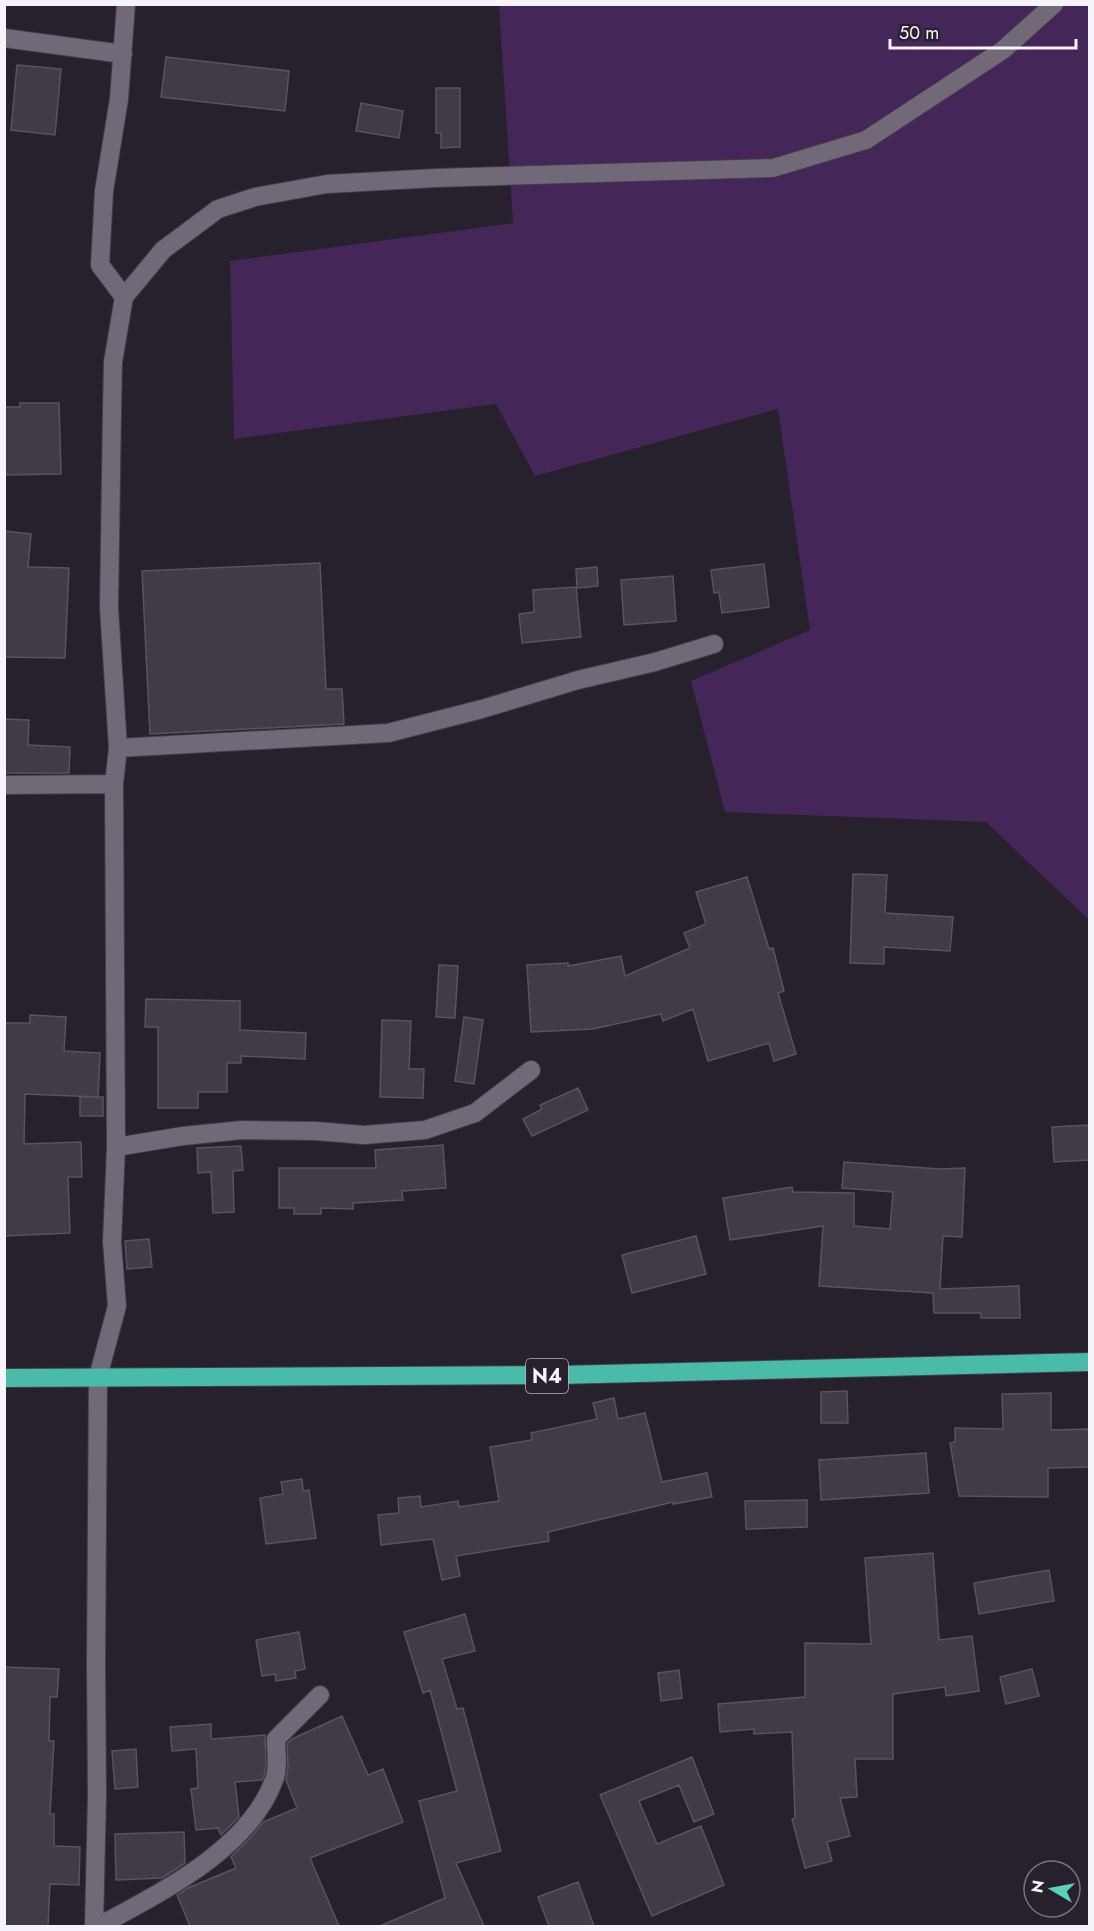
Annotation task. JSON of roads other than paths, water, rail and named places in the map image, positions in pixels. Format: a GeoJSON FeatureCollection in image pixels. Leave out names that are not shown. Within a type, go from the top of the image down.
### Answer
{"type":"FeatureCollection","features":[{"type":"Feature","properties":{"kind":"highway","name":"N4"},"geometry":{"type":"LineString","coordinates":[[4,1378],[558,1376],[1089,1362]]}},
{"type":"Feature","properties":{"kind":"street"},"geometry":{"type":"LineString","coordinates":[[124,297],[100,265],[104,190],[119,99],[126,4]]}},
{"type":"Feature","properties":{"kind":"street"},"geometry":{"type":"LineString","coordinates":[[320,1695],[276,1740],[275,1779],[254,1817],[227,1844],[190,1875],[96,1926],[98,1377],[117,1306],[112,1242],[116,1147],[114,784],[118,748],[109,573],[113,362],[124,297],[163,250],[218,209],[255,197],[327,184],[436,178],[773,168],[866,140],[1003,50],[1054,4]]}},
{"type":"Feature","properties":{"kind":"street"},"geometry":{"type":"LineString","coordinates":[[4,38],[123,54]]}},
{"type":"Feature","properties":{"kind":"street"},"geometry":{"type":"LineString","coordinates":[[118,748],[388,732],[482,709],[578,680],[655,662],[714,644]]}},
{"type":"Feature","properties":{"kind":"street"},"geometry":{"type":"LineString","coordinates":[[4,785],[114,784]]}},
{"type":"Feature","properties":{"kind":"street"},"geometry":{"type":"LineString","coordinates":[[116,1147],[183,1136],[242,1130],[316,1131],[364,1135],[425,1131],[475,1113],[531,1070]]}}]}
